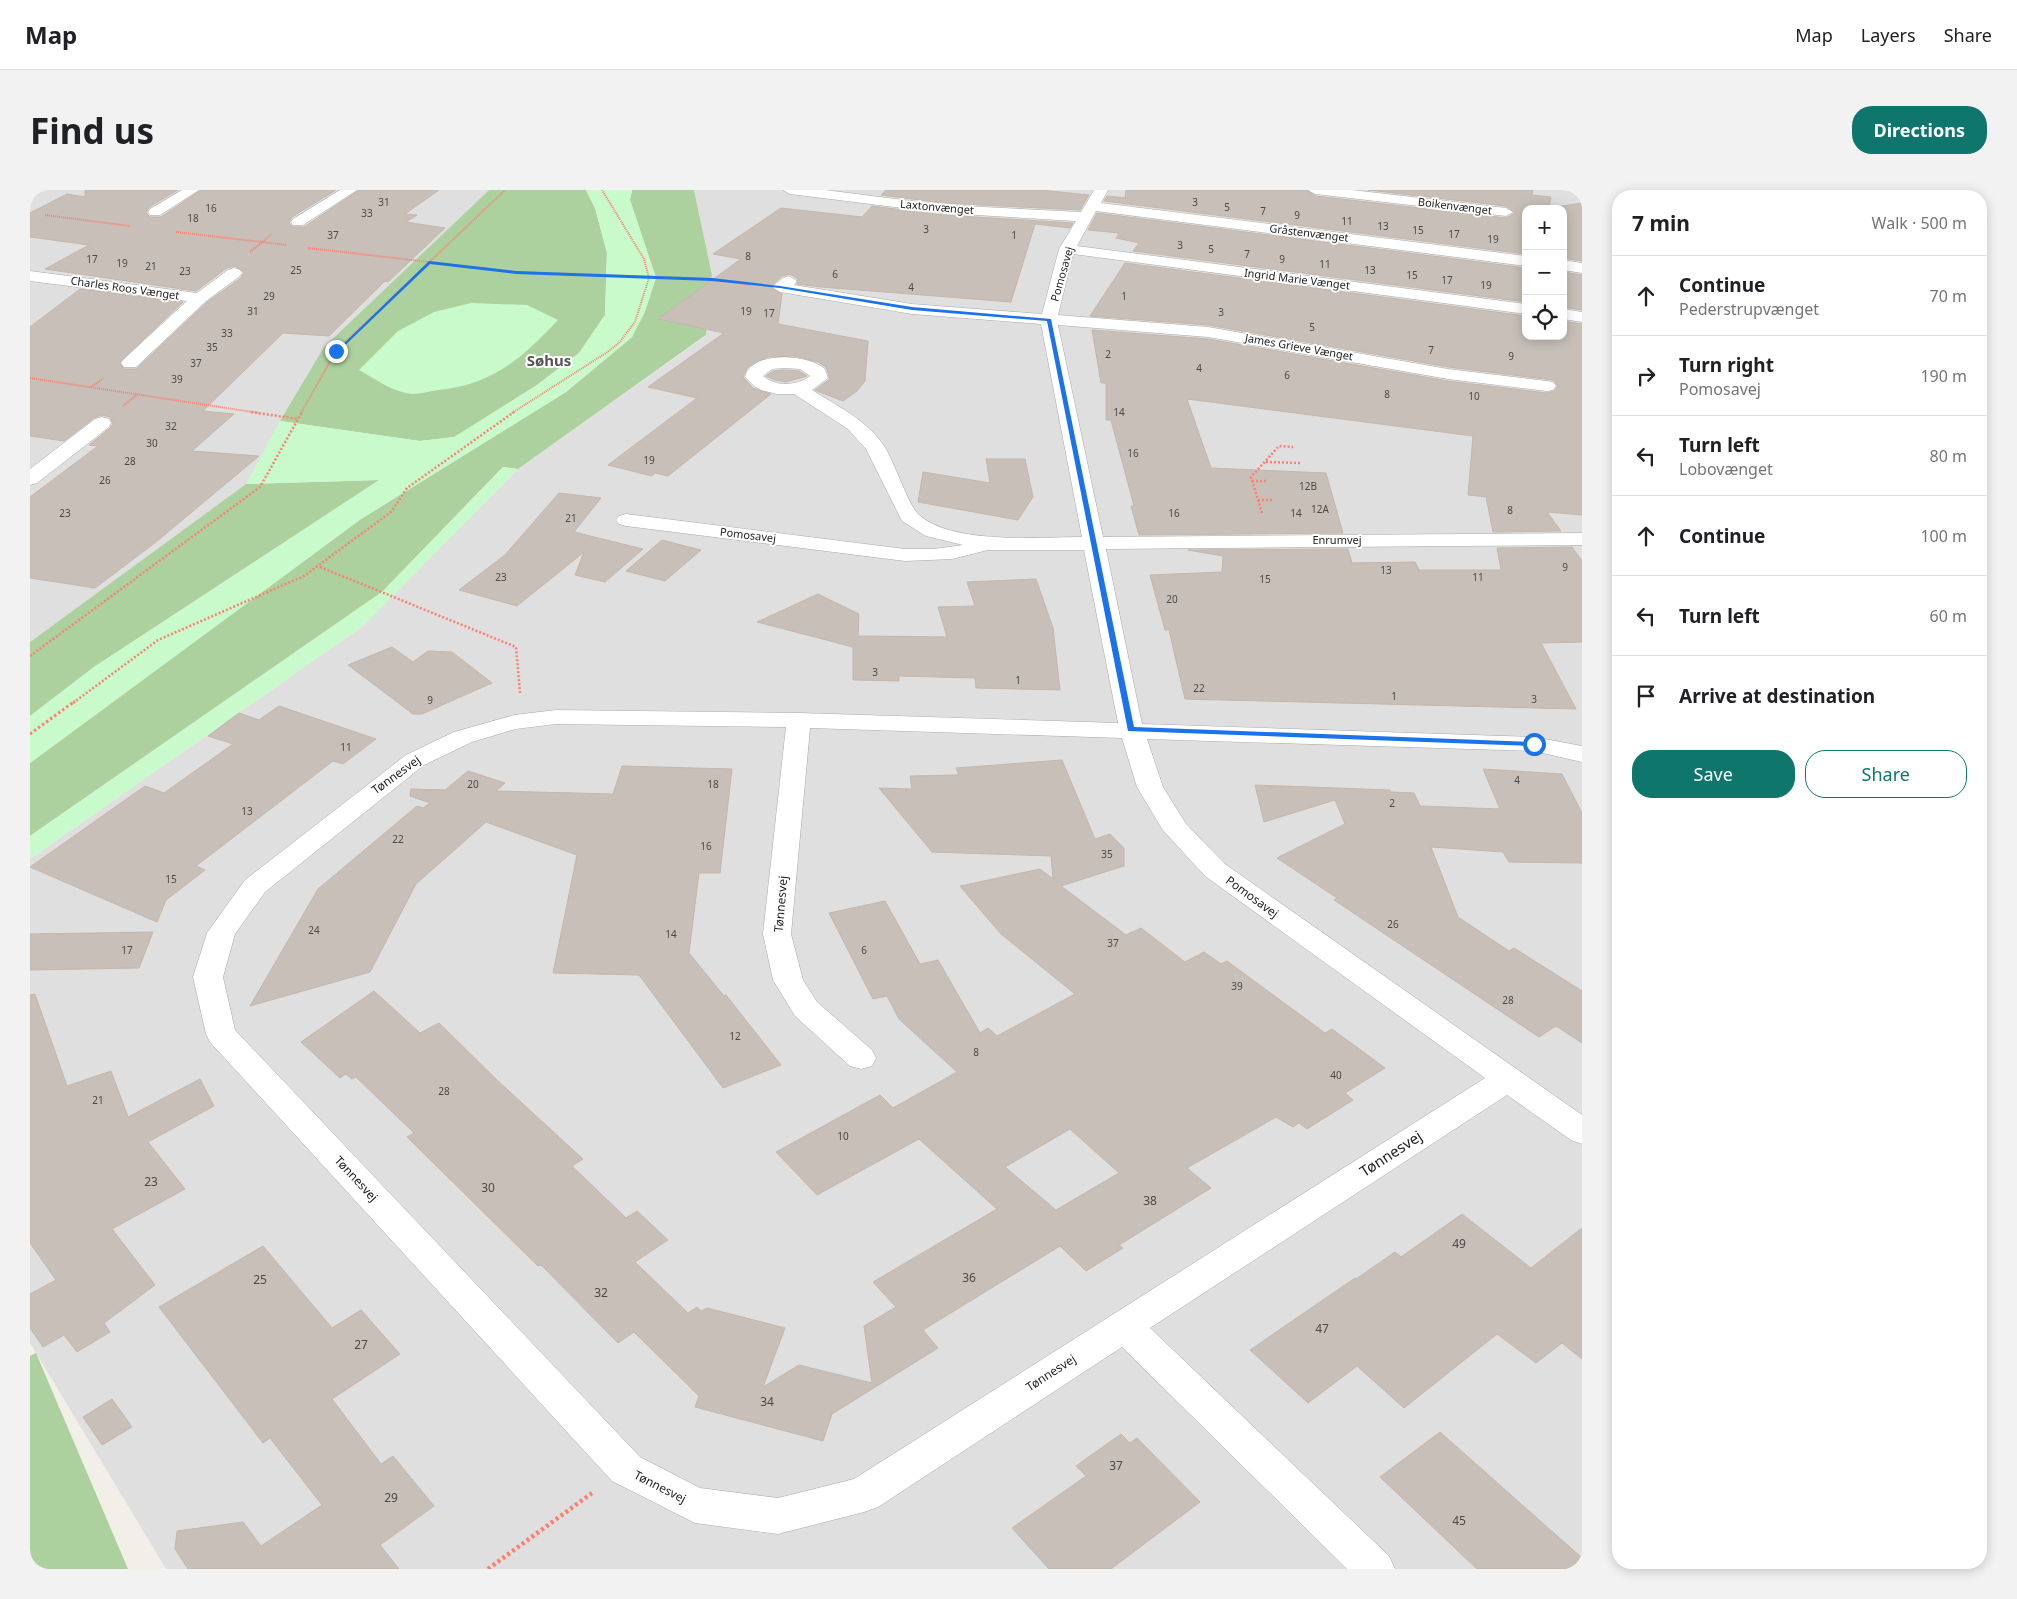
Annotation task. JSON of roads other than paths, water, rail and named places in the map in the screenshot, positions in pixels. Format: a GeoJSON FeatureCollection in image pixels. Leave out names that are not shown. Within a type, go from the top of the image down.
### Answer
{"type":"FeatureCollection","features":[{"type":"Feature","properties":{"kind":"street"},"geometry":{"type":"LineString","coordinates":[[30,193],[36,190]]}},
{"type":"Feature","properties":{"kind":"street"},"geometry":{"type":"LineString","coordinates":[[155,212],[192,190]]}},
{"type":"Feature","properties":{"kind":"street"},"geometry":{"type":"LineString","coordinates":[[298,222],[350,190]]}},
{"type":"Feature","properties":{"kind":"street","name":"Laxtonvænget"},"geometry":{"type":"LineString","coordinates":[[790,190],[943,209],[1092,204]]}},
{"type":"Feature","properties":{"kind":"street","name":"Boikenvænget"},"geometry":{"type":"LineString","coordinates":[[1315,190],[1506,212]]}},
{"type":"Feature","properties":{"kind":"street","name":"Pomosavej"},"geometry":{"type":"LineString","coordinates":[[1092,204],[1067,249],[1049,320],[1130,729],[1150,787],[1175,829],[1215,870],[1506,1080],[1582,1132]]}},
{"type":"Feature","properties":{"kind":"street","name":"Gråstenvænget"},"geometry":{"type":"LineString","coordinates":[[1092,204],[1522,260]]}},
{"type":"Feature","properties":{"kind":"street","name":"Ingrid Marie Vænget"},"geometry":{"type":"LineString","coordinates":[[1067,249],[1522,308]]}},
{"type":"Feature","properties":{"kind":"street"},"geometry":{"type":"LineString","coordinates":[[1567,266],[1582,268]]}},
{"type":"Feature","properties":{"kind":"street","name":"Charles Roos Vænget"},"geometry":{"type":"LineString","coordinates":[[130,363],[200,298],[234,273]]}},
{"type":"Feature","properties":{"kind":"street","name":"Charles Roos Vænget"},"geometry":{"type":"LineString","coordinates":[[30,276],[200,298]]}},
{"type":"Feature","properties":{"kind":"street"},"geometry":{"type":"LineString","coordinates":[[30,292],[49,278]]}},
{"type":"Feature","properties":{"kind":"street","name":"James Grieve Vænget"},"geometry":{"type":"LineString","coordinates":[[784,284],[912,309],[1208,332],[1269,341],[1448,374],[1547,386]]}},
{"type":"Feature","properties":{"kind":"street"},"geometry":{"type":"LineString","coordinates":[[1567,315],[1582,317]]}},
{"type":"Feature","properties":{"kind":"street","name":"Pomosavej"},"geometry":{"type":"LineString","coordinates":[[797,388],[855,425],[875,447],[910,517],[933,532],[989,544],[1092,541]]}},
{"type":"Feature","properties":{"kind":"street"},"geometry":{"type":"LineString","coordinates":[[34,472],[102,423]]}},
{"type":"Feature","properties":{"kind":"street","name":"Pomosavej"},"geometry":{"type":"LineString","coordinates":[[626,520],[905,555],[934,556],[965,552],[989,544]]}},
{"type":"Feature","properties":{"kind":"street","name":"Enrumvej"},"geometry":{"type":"LineString","coordinates":[[1092,541],[1582,540]]}},
{"type":"Feature","properties":{"kind":"street","name":"Tønnesvej"},"geometry":{"type":"LineString","coordinates":[[1506,1080],[864,1494],[778,1516],[695,1504],[626,1469],[221,1034],[208,977],[220,933],[254,886],[415,760],[463,736],[523,722],[556,717],[799,720],[1130,729],[1534,744],[1582,754]]}},
{"type":"Feature","properties":{"kind":"street","name":"Tønnesvej"},"geometry":{"type":"LineString","coordinates":[[799,720],[777,934],[788,980],[806,1009],[861,1058]]}},
{"type":"Feature","properties":{"kind":"street"},"geometry":{"type":"LineString","coordinates":[[1124,1326],[1375,1569]]}},
{"type":"Feature","properties":{"kind":"district","name":"Søhus"},"geometry":{"type":"Point","coordinates":[549,361]}}]}
